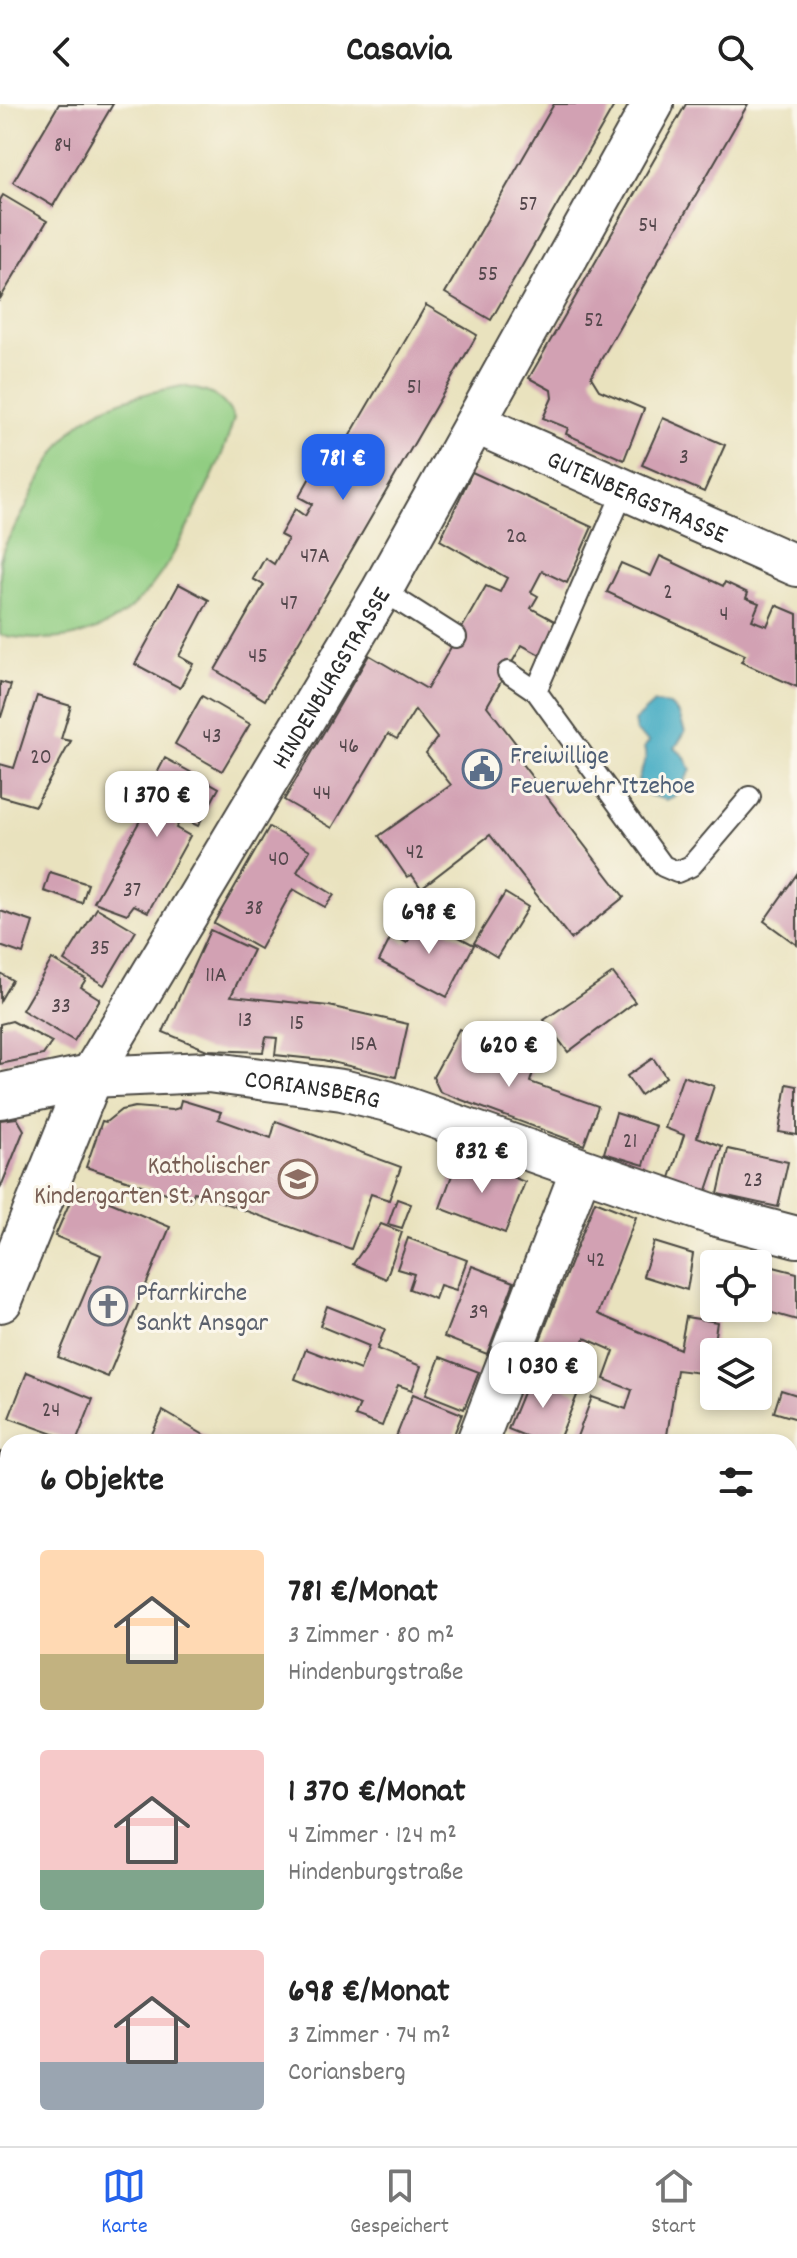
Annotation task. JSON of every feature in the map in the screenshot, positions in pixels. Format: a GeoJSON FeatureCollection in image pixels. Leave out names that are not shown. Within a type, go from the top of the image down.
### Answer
{"type":"FeatureCollection","features":[{"type":"Feature","properties":{"kind":"street","name":"HINDENBURGSTRASSE"},"geometry":{"type":"LineString","coordinates":[[0,1300],[90,1077],[382,590],[653,104]]}},
{"type":"Feature","properties":{"kind":"street","name":"GUTENBERGSTRASSE"},"geometry":{"type":"LineString","coordinates":[[477,424],[797,566]]}},
{"type":"Feature","properties":{"kind":"street","name":"CORIANSBERG"},"geometry":{"type":"LineString","coordinates":[[0,1096],[90,1077],[208,1072],[342,1090],[387,1101],[717,1216],[797,1237]]}},
{"type":"Feature","properties":{"kind":"street"},"geometry":{"type":"LineString","coordinates":[[480,1434],[581,1170]]}},
{"type":"Feature","properties":{"kind":"lane"},"geometry":{"type":"LineString","coordinates":[[536,691],[624,490]]}},
{"type":"Feature","properties":{"kind":"lane"},"geometry":{"type":"LineString","coordinates":[[382,590],[456,637]]}},
{"type":"Feature","properties":{"kind":"lane"},"geometry":{"type":"LineString","coordinates":[[508,672],[536,691],[663,866],[677,872],[691,866],[750,797]]}},
{"type":"Feature","properties":{"kind":"green space"},"geometry":{"type":"Polygon","coordinates":[[[182,386],[213,395],[234,418],[211,479],[161,574],[121,616],[97,629],[69,637],[37,639],[0,635],[2,554],[42,476],[69,434],[101,409],[122,400],[182,386]]]}},
{"type":"Feature","properties":{"kind":"water"},"geometry":{"type":"Polygon","coordinates":[[[654,703],[670,705],[679,714],[685,732],[675,748],[685,757],[691,770],[675,796],[666,800],[648,795],[638,780],[646,758],[644,747],[649,742],[636,732],[634,721],[654,703]]]}},
{"type":"Feature","properties":{"kind":"building"},"geometry":{"type":"Polygon","coordinates":[[[59,104],[113,104],[53,206],[13,182],[59,104]]]}},
{"type":"Feature","properties":{"kind":"building"},"geometry":{"type":"Polygon","coordinates":[[[554,104],[615,104],[491,320],[445,293],[554,104]]]}},
{"type":"Feature","properties":{"kind":"building"},"geometry":{"type":"Polygon","coordinates":[[[686,104],[748,104],[591,377],[599,390],[644,409],[624,460],[566,434],[568,428],[543,418],[552,398],[551,390],[529,378],[686,104]]]}},
{"type":"Feature","properties":{"kind":"building"},"geometry":{"type":"Polygon","coordinates":[[[3,195],[47,221],[0,299],[0,200],[3,195]]]}},
{"type":"Feature","properties":{"kind":"building"},"geometry":{"type":"Polygon","coordinates":[[[426,305],[477,335],[265,700],[215,670],[264,585],[253,579],[265,558],[274,564],[288,539],[280,535],[295,509],[305,516],[312,504],[299,497],[326,449],[338,456],[426,305]]]}},
{"type":"Feature","properties":{"kind":"building"},"geometry":{"type":"Polygon","coordinates":[[[663,418],[725,445],[704,492],[642,465],[663,418]]]}},
{"type":"Feature","properties":{"kind":"building"},"geometry":{"type":"Polygon","coordinates":[[[472,472],[592,527],[567,583],[542,571],[531,592],[538,596],[531,608],[558,623],[542,656],[522,645],[487,706],[517,745],[512,751],[624,897],[571,939],[490,835],[421,888],[412,875],[407,877],[379,836],[451,785],[426,753],[437,738],[415,710],[397,739],[388,734],[332,828],[284,800],[369,655],[427,689],[486,586],[500,592],[507,578],[440,540],[472,472]]]}},
{"type":"Feature","properties":{"kind":"building"},"geometry":{"type":"Polygon","coordinates":[[[660,556],[723,586],[725,582],[748,593],[746,598],[759,603],[752,620],[759,623],[767,626],[776,605],[797,614],[797,687],[741,662],[745,655],[607,592],[621,563],[651,576],[660,556]]]}},
{"type":"Feature","properties":{"kind":"building"},"geometry":{"type":"Polygon","coordinates":[[[179,584],[209,600],[179,656],[193,664],[180,688],[135,664],[179,584]]]}},
{"type":"Feature","properties":{"kind":"building"},"geometry":{"type":"Polygon","coordinates":[[[0,682],[11,685],[1,717],[0,717],[0,682]]]}},
{"type":"Feature","properties":{"kind":"building"},"geometry":{"type":"Polygon","coordinates":[[[37,696],[71,706],[61,739],[71,741],[35,806],[0,796],[0,764],[14,768],[37,696]]]}},
{"type":"Feature","properties":{"kind":"building"},"geometry":{"type":"Polygon","coordinates":[[[202,696],[250,724],[222,771],[175,744],[202,696]]]}},
{"type":"Feature","properties":{"kind":"building"},"geometry":{"type":"Polygon","coordinates":[[[165,758],[219,788],[198,826],[182,818],[176,828],[190,836],[148,912],[134,905],[127,914],[94,902],[151,801],[144,798],[165,758]]]}},
{"type":"Feature","properties":{"kind":"building"},"geometry":{"type":"Polygon","coordinates":[[[269,827],[310,850],[297,872],[334,895],[325,907],[293,889],[260,949],[214,923],[269,827]]]}},
{"type":"Feature","properties":{"kind":"building"},"geometry":{"type":"Polygon","coordinates":[[[50,872],[88,884],[82,903],[44,891],[50,872]]]}},
{"type":"Feature","properties":{"kind":"building"},"geometry":{"type":"Polygon","coordinates":[[[797,874],[797,945],[764,921],[797,874]]]}},
{"type":"Feature","properties":{"kind":"building"},"geometry":{"type":"Polygon","coordinates":[[[505,893],[528,907],[497,957],[474,943],[505,893]]]}},
{"type":"Feature","properties":{"kind":"building"},"geometry":{"type":"Polygon","coordinates":[[[97,908],[136,931],[104,985],[64,961],[97,908]]]}},
{"type":"Feature","properties":{"kind":"building"},"geometry":{"type":"Polygon","coordinates":[[[0,911],[33,922],[23,954],[0,946],[0,911]]]}},
{"type":"Feature","properties":{"kind":"building"},"geometry":{"type":"Polygon","coordinates":[[[421,917],[474,945],[447,997],[379,961],[392,935],[407,943],[421,917]]]}},
{"type":"Feature","properties":{"kind":"building"},"geometry":{"type":"Polygon","coordinates":[[[210,930],[253,950],[231,996],[329,1006],[408,1024],[396,1077],[323,1060],[275,1055],[277,1038],[266,1037],[263,1052],[207,1050],[163,1032],[210,930]]]}},
{"type":"Feature","properties":{"kind":"building"},"geometry":{"type":"Polygon","coordinates":[[[52,959],[86,979],[81,987],[100,999],[74,1041],[22,1010],[52,959]]]}},
{"type":"Feature","properties":{"kind":"building"},"geometry":{"type":"Polygon","coordinates":[[[0,973],[12,980],[0,1001],[0,973]]]}},
{"type":"Feature","properties":{"kind":"building"},"geometry":{"type":"Polygon","coordinates":[[[613,973],[635,1002],[568,1052],[544,1020],[613,973]]]}},
{"type":"Feature","properties":{"kind":"building"},"geometry":{"type":"Polygon","coordinates":[[[12,1021],[52,1042],[43,1055],[0,1064],[0,1024],[12,1021]]]}},
{"type":"Feature","properties":{"kind":"building"},"geometry":{"type":"Polygon","coordinates":[[[459,1029],[508,1048],[505,1057],[534,1069],[530,1082],[598,1106],[584,1145],[440,1092],[433,1077],[459,1029]]]}},
{"type":"Feature","properties":{"kind":"building"},"geometry":{"type":"Polygon","coordinates":[[[653,1058],[666,1077],[640,1095],[627,1076],[653,1058]]]}},
{"type":"Feature","properties":{"kind":"building"},"geometry":{"type":"Polygon","coordinates":[[[683,1076],[714,1086],[697,1137],[722,1146],[706,1193],[669,1181],[684,1135],[665,1128],[683,1076]]]}},
{"type":"Feature","properties":{"kind":"building"},"geometry":{"type":"Polygon","coordinates":[[[787,1084],[797,1086],[797,1135],[779,1132],[787,1084]]]}},
{"type":"Feature","properties":{"kind":"building","name":"Katholischer Kindergarten St. Ansgar"},"geometry":{"type":"Polygon","coordinates":[[[181,1100],[221,1112],[218,1119],[271,1138],[276,1121],[401,1167],[389,1200],[371,1194],[351,1249],[194,1192],[191,1201],[86,1167],[102,1121],[106,1122],[121,1110],[135,1107],[172,1110],[179,1108],[181,1100]]]}},
{"type":"Feature","properties":{"kind":"building"},"geometry":{"type":"Polygon","coordinates":[[[616,1113],[656,1126],[644,1165],[604,1153],[616,1113]]]}},
{"type":"Feature","properties":{"kind":"building"},"geometry":{"type":"Polygon","coordinates":[[[17,1118],[24,1130],[0,1189],[0,1120],[17,1118]]]}},
{"type":"Feature","properties":{"kind":"building"},"geometry":{"type":"Polygon","coordinates":[[[728,1149],[788,1162],[778,1207],[718,1194],[728,1149]]]}},
{"type":"Feature","properties":{"kind":"building"},"geometry":{"type":"Polygon","coordinates":[[[459,1156],[525,1182],[505,1233],[440,1208],[459,1156]]]}},
{"type":"Feature","properties":{"kind":"building","name":"Pfarrkirche Sankt Ansgar"},"geometry":{"type":"Polygon","coordinates":[[[76,1188],[170,1227],[108,1377],[58,1357],[101,1255],[55,1236],[76,1188]]]}},
{"type":"Feature","properties":{"kind":"building"},"geometry":{"type":"Polygon","coordinates":[[[397,1199],[411,1204],[402,1228],[388,1224],[397,1199]]]}},
{"type":"Feature","properties":{"kind":"building"},"geometry":{"type":"Polygon","coordinates":[[[595,1201],[636,1217],[598,1314],[680,1349],[686,1317],[700,1319],[700,1322],[717,1322],[715,1338],[700,1338],[700,1373],[677,1370],[667,1434],[578,1434],[592,1397],[626,1409],[632,1390],[604,1379],[614,1351],[585,1338],[569,1378],[531,1363],[595,1201]]]}},
{"type":"Feature","properties":{"kind":"building"},"geometry":{"type":"Polygon","coordinates":[[[381,1224],[402,1232],[386,1279],[353,1264],[381,1224]]]}},
{"type":"Feature","properties":{"kind":"building"},"geometry":{"type":"Polygon","coordinates":[[[408,1238],[467,1260],[456,1290],[440,1285],[435,1299],[409,1289],[414,1274],[397,1269],[408,1238]]]}},
{"type":"Feature","properties":{"kind":"building"},"geometry":{"type":"Polygon","coordinates":[[[654,1242],[693,1254],[687,1290],[643,1276],[654,1242]]]}},
{"type":"Feature","properties":{"kind":"building"},"geometry":{"type":"Polygon","coordinates":[[[472,1266],[514,1282],[487,1354],[444,1337],[472,1266]]]}},
{"type":"Feature","properties":{"kind":"building"},"geometry":{"type":"Polygon","coordinates":[[[772,1267],[797,1273],[797,1320],[772,1313],[772,1267]]]}},
{"type":"Feature","properties":{"kind":"building"},"geometry":{"type":"Polygon","coordinates":[[[327,1306],[385,1329],[377,1349],[421,1366],[412,1390],[398,1385],[382,1426],[355,1416],[360,1405],[295,1379],[306,1349],[360,1370],[369,1346],[320,1326],[327,1306]]]}},
{"type":"Feature","properties":{"kind":"building"},"geometry":{"type":"Polygon","coordinates":[[[440,1357],[479,1372],[464,1409],[426,1394],[440,1357]]]}},
{"type":"Feature","properties":{"kind":"building"},"geometry":{"type":"Polygon","coordinates":[[[27,1372],[93,1399],[79,1434],[54,1434],[9,1418],[27,1372]]]}},
{"type":"Feature","properties":{"kind":"building"},"geometry":{"type":"Polygon","coordinates":[[[531,1373],[578,1393],[561,1434],[520,1434],[508,1429],[531,1373]]]}},
{"type":"Feature","properties":{"kind":"building"},"geometry":{"type":"Polygon","coordinates":[[[781,1390],[797,1395],[797,1419],[774,1412],[781,1390]]]}},
{"type":"Feature","properties":{"kind":"building"},"geometry":{"type":"Polygon","coordinates":[[[413,1394],[462,1414],[454,1434],[397,1434],[413,1394]]]}},
{"type":"Feature","properties":{"kind":"building"},"geometry":{"type":"Polygon","coordinates":[[[163,1411],[202,1434],[152,1434],[163,1411]]]}},
{"type":"Feature","properties":{"kind":"place","name":"Freiwillige Feuerwehr Itzehoe"},"geometry":{"type":"Point","coordinates":[482,769]}},
{"type":"Feature","properties":{"kind":"place","name":"Katholischer Kindergarten St. Ansgar"},"geometry":{"type":"Point","coordinates":[298,1179]}},
{"type":"Feature","properties":{"kind":"place","name":"Pfarrkirche Sankt Ansgar"},"geometry":{"type":"Point","coordinates":[108,1306]}}]}
